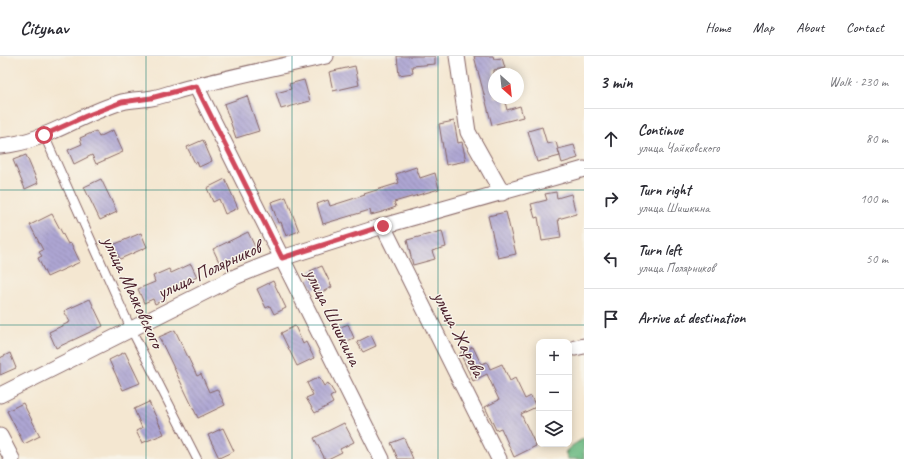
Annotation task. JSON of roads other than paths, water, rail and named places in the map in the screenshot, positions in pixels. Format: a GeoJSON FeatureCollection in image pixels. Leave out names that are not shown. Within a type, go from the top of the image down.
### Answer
{"type":"FeatureCollection","features":[{"type":"Feature","properties":{"kind":"street"},"geometry":{"type":"LineString","coordinates":[[0,146],[14,144],[44,135],[122,102],[151,98],[326,56]]}},
{"type":"Feature","properties":{"kind":"street"},"geometry":{"type":"LineString","coordinates":[[457,56],[468,132],[502,193]]}},
{"type":"Feature","properties":{"kind":"street","name":"улица Шишкина"},"geometry":{"type":"LineString","coordinates":[[196,86],[382,459]]}},
{"type":"Feature","properties":{"kind":"street","name":"улица Полярников"},"geometry":{"type":"LineString","coordinates":[[0,395],[237,276],[282,258],[383,226],[584,169]]}},
{"type":"Feature","properties":{"kind":"street","name":"улица Жарова"},"geometry":{"type":"LineString","coordinates":[[383,226],[500,459]]}},
{"type":"Feature","properties":{"kind":"street"},"geometry":{"type":"LineString","coordinates":[[0,436],[12,459]]}},
{"type":"Feature","properties":{"kind":"lane","name":"улица Маяковского"},"geometry":{"type":"LineString","coordinates":[[44,135],[131,329],[197,459]]}}]}
